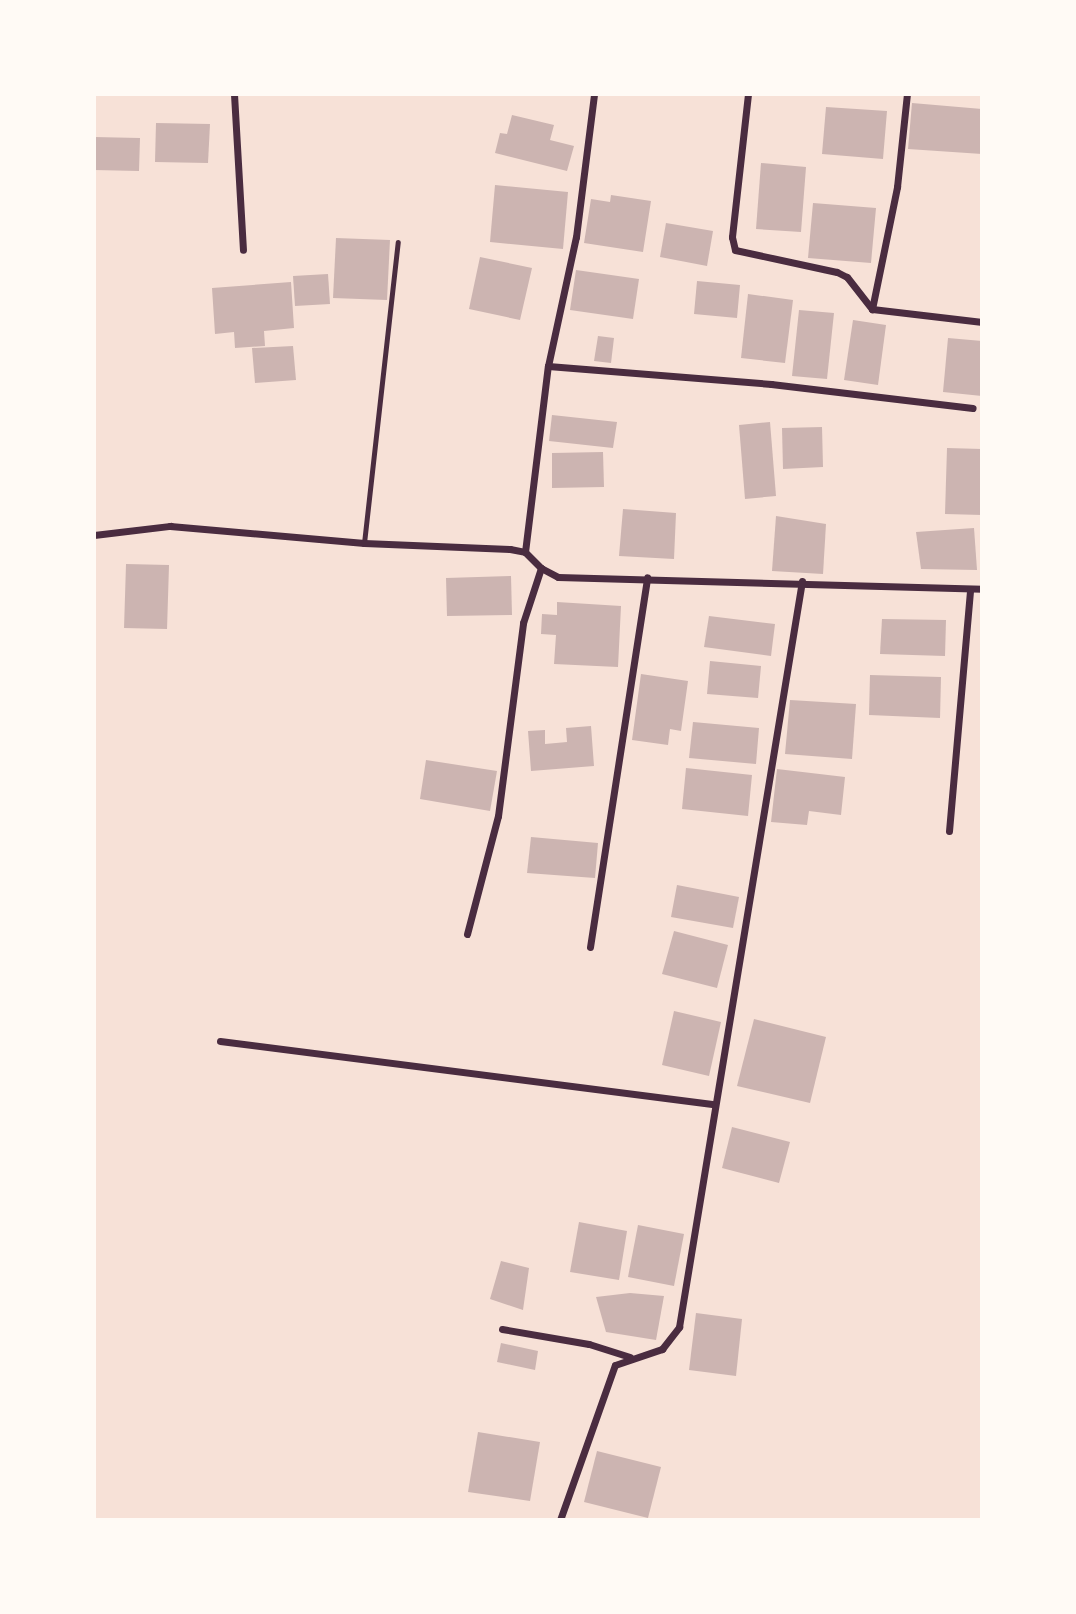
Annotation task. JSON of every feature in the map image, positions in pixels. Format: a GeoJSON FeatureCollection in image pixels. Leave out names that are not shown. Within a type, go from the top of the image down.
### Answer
{"type":"FeatureCollection","features":[{"type":"Feature","properties":{"kind":"street"},"geometry":{"type":"LineString","coordinates":[[234,94],[243,250]]}},
{"type":"Feature","properties":{"kind":"street"},"geometry":{"type":"LineString","coordinates":[[525,552],[548,366],[576,237],[594,94]]}},
{"type":"Feature","properties":{"kind":"street"},"geometry":{"type":"LineString","coordinates":[[748,94],[732,237],[735,250],[837,272],[848,277],[872,309],[982,322]]}},
{"type":"Feature","properties":{"kind":"street"},"geometry":{"type":"LineString","coordinates":[[872,309],[897,187],[907,94]]}},
{"type":"Feature","properties":{"kind":"street"},"geometry":{"type":"LineString","coordinates":[[548,366],[771,384],[973,408]]}},
{"type":"Feature","properties":{"kind":"street"},"geometry":{"type":"LineString","coordinates":[[94,535],[170,526],[364,543],[525,552],[541,568],[558,577],[982,589]]}},
{"type":"Feature","properties":{"kind":"street"},"geometry":{"type":"LineString","coordinates":[[467,934],[498,817],[523,623],[541,568]]}},
{"type":"Feature","properties":{"kind":"street"},"geometry":{"type":"LineString","coordinates":[[590,947],[648,578]]}},
{"type":"Feature","properties":{"kind":"street"},"geometry":{"type":"LineString","coordinates":[[560,1520],[608,1377],[615,1365],[630,1357],[662,1349],[679,1328],[802,582]]}},
{"type":"Feature","properties":{"kind":"street"},"geometry":{"type":"LineString","coordinates":[[949,831],[970,589]]}},
{"type":"Feature","properties":{"kind":"street"},"geometry":{"type":"LineString","coordinates":[[220,1041],[715,1104]]}},
{"type":"Feature","properties":{"kind":"street"},"geometry":{"type":"LineString","coordinates":[[502,1329],[589,1344],[630,1357]]}},
{"type":"Feature","properties":{"kind":"lane"},"geometry":{"type":"LineString","coordinates":[[364,543],[398,242]]}},
{"type":"Feature","properties":{"kind":"building"},"geometry":{"type":"Polygon","coordinates":[[[912,103],[982,109],[982,154],[908,149],[912,103]]]}},
{"type":"Feature","properties":{"kind":"building"},"geometry":{"type":"Polygon","coordinates":[[[826,107],[887,111],[883,159],[822,154],[826,107]]]}},
{"type":"Feature","properties":{"kind":"building"},"geometry":{"type":"Polygon","coordinates":[[[512,115],[554,125],[550,140],[574,146],[567,171],[495,153],[500,133],[507,134],[512,115]]]}},
{"type":"Feature","properties":{"kind":"building"},"geometry":{"type":"Polygon","coordinates":[[[156,123],[210,124],[208,163],[155,162],[156,123]]]}},
{"type":"Feature","properties":{"kind":"building"},"geometry":{"type":"Polygon","coordinates":[[[94,137],[140,138],[139,171],[94,170],[94,137]]]}},
{"type":"Feature","properties":{"kind":"building"},"geometry":{"type":"Polygon","coordinates":[[[761,163],[806,167],[801,232],[756,229],[761,163]]]}},
{"type":"Feature","properties":{"kind":"building"},"geometry":{"type":"Polygon","coordinates":[[[495,185],[568,192],[563,249],[490,242],[495,185]]]}},
{"type":"Feature","properties":{"kind":"building"},"geometry":{"type":"Polygon","coordinates":[[[611,195],[651,201],[643,252],[584,243],[591,199],[610,202],[611,195]]]}},
{"type":"Feature","properties":{"kind":"building"},"geometry":{"type":"Polygon","coordinates":[[[813,203],[876,208],[871,263],[808,258],[813,203]]]}},
{"type":"Feature","properties":{"kind":"building"},"geometry":{"type":"Polygon","coordinates":[[[666,223],[713,231],[707,266],[660,257],[666,223]]]}},
{"type":"Feature","properties":{"kind":"building"},"geometry":{"type":"Polygon","coordinates":[[[336,238],[390,240],[387,300],[333,298],[336,238]]]}},
{"type":"Feature","properties":{"kind":"building"},"geometry":{"type":"Polygon","coordinates":[[[480,257],[532,268],[520,320],[469,309],[480,257]]]}},
{"type":"Feature","properties":{"kind":"building"},"geometry":{"type":"Polygon","coordinates":[[[576,270],[639,279],[633,319],[570,310],[576,270]]]}},
{"type":"Feature","properties":{"kind":"building"},"geometry":{"type":"Polygon","coordinates":[[[328,274],[330,304],[295,306],[293,276],[328,274]]]}},
{"type":"Feature","properties":{"kind":"building"},"geometry":{"type":"Polygon","coordinates":[[[697,281],[740,285],[737,318],[694,314],[697,281]]]}},
{"type":"Feature","properties":{"kind":"building"},"geometry":{"type":"Polygon","coordinates":[[[291,282],[294,328],[264,331],[265,346],[235,348],[234,332],[215,334],[212,288],[291,282]]]}},
{"type":"Feature","properties":{"kind":"building"},"geometry":{"type":"Polygon","coordinates":[[[748,294],[793,300],[785,363],[741,358],[748,294]]]}},
{"type":"Feature","properties":{"kind":"building"},"geometry":{"type":"Polygon","coordinates":[[[799,310],[834,313],[827,379],[792,376],[799,310]]]}},
{"type":"Feature","properties":{"kind":"building"},"geometry":{"type":"Polygon","coordinates":[[[853,320],[886,325],[878,385],[844,380],[853,320]]]}},
{"type":"Feature","properties":{"kind":"building"},"geometry":{"type":"Polygon","coordinates":[[[598,336],[614,338],[611,363],[594,361],[598,336]]]}},
{"type":"Feature","properties":{"kind":"building"},"geometry":{"type":"Polygon","coordinates":[[[948,338],[982,341],[982,396],[943,392],[948,338]]]}},
{"type":"Feature","properties":{"kind":"building"},"geometry":{"type":"Polygon","coordinates":[[[293,346],[296,380],[255,383],[252,348],[293,346]]]}},
{"type":"Feature","properties":{"kind":"building"},"geometry":{"type":"Polygon","coordinates":[[[552,415],[617,422],[613,448],[549,441],[552,415]]]}},
{"type":"Feature","properties":{"kind":"building"},"geometry":{"type":"Polygon","coordinates":[[[770,422],[776,496],[745,499],[739,425],[770,422]]]}},
{"type":"Feature","properties":{"kind":"building"},"geometry":{"type":"Polygon","coordinates":[[[822,427],[823,467],[783,469],[782,428],[822,427]]]}},
{"type":"Feature","properties":{"kind":"building"},"geometry":{"type":"Polygon","coordinates":[[[947,448],[982,449],[982,515],[945,514],[947,448]]]}},
{"type":"Feature","properties":{"kind":"building"},"geometry":{"type":"Polygon","coordinates":[[[603,452],[604,487],[552,488],[552,453],[603,452]]]}},
{"type":"Feature","properties":{"kind":"building"},"geometry":{"type":"Polygon","coordinates":[[[623,509],[676,513],[674,559],[619,556],[623,509]]]}},
{"type":"Feature","properties":{"kind":"building"},"geometry":{"type":"Polygon","coordinates":[[[776,516],[826,524],[823,574],[772,571],[776,516]]]}},
{"type":"Feature","properties":{"kind":"building"},"geometry":{"type":"Polygon","coordinates":[[[974,528],[977,570],[921,569],[916,532],[974,528]]]}},
{"type":"Feature","properties":{"kind":"building"},"geometry":{"type":"Polygon","coordinates":[[[126,564],[169,565],[167,629],[124,628],[126,564]]]}},
{"type":"Feature","properties":{"kind":"building"},"geometry":{"type":"Polygon","coordinates":[[[511,576],[512,615],[447,616],[446,578],[511,576]]]}},
{"type":"Feature","properties":{"kind":"building"},"geometry":{"type":"Polygon","coordinates":[[[557,602],[621,606],[618,667],[554,664],[556,635],[541,634],[542,614],[557,615],[557,602]]]}},
{"type":"Feature","properties":{"kind":"building"},"geometry":{"type":"Polygon","coordinates":[[[709,616],[775,624],[771,656],[704,647],[709,616]]]}},
{"type":"Feature","properties":{"kind":"building"},"geometry":{"type":"Polygon","coordinates":[[[882,619],[946,620],[945,656],[880,654],[882,619]]]}},
{"type":"Feature","properties":{"kind":"building"},"geometry":{"type":"Polygon","coordinates":[[[710,661],[761,666],[758,698],[707,694],[710,661]]]}},
{"type":"Feature","properties":{"kind":"building"},"geometry":{"type":"Polygon","coordinates":[[[641,674],[688,681],[681,731],[670,729],[668,745],[632,740],[641,674]]]}},
{"type":"Feature","properties":{"kind":"building"},"geometry":{"type":"Polygon","coordinates":[[[870,675],[941,677],[940,718],[869,715],[870,675]]]}},
{"type":"Feature","properties":{"kind":"building"},"geometry":{"type":"Polygon","coordinates":[[[790,700],[856,704],[852,759],[785,754],[790,700]]]}},
{"type":"Feature","properties":{"kind":"building"},"geometry":{"type":"Polygon","coordinates":[[[693,722],[759,728],[756,764],[689,758],[693,722]]]}},
{"type":"Feature","properties":{"kind":"building"},"geometry":{"type":"Polygon","coordinates":[[[591,726],[594,766],[531,771],[528,731],[545,730],[545,744],[567,742],[566,728],[591,726]]]}},
{"type":"Feature","properties":{"kind":"building"},"geometry":{"type":"Polygon","coordinates":[[[426,760],[497,771],[490,811],[420,799],[426,760]]]}},
{"type":"Feature","properties":{"kind":"building"},"geometry":{"type":"Polygon","coordinates":[[[686,768],[752,775],[748,816],[682,809],[686,768]]]}},
{"type":"Feature","properties":{"kind":"building"},"geometry":{"type":"Polygon","coordinates":[[[777,769],[845,777],[841,815],[809,811],[807,825],[771,822],[777,769]]]}},
{"type":"Feature","properties":{"kind":"building"},"geometry":{"type":"Polygon","coordinates":[[[531,837],[598,843],[595,878],[527,873],[531,837]]]}},
{"type":"Feature","properties":{"kind":"building"},"geometry":{"type":"Polygon","coordinates":[[[677,885],[739,897],[733,928],[671,917],[677,885]]]}},
{"type":"Feature","properties":{"kind":"building"},"geometry":{"type":"Polygon","coordinates":[[[674,931],[728,945],[717,988],[662,974],[674,931]]]}},
{"type":"Feature","properties":{"kind":"building"},"geometry":{"type":"Polygon","coordinates":[[[674,1011],[721,1022],[709,1076],[662,1065],[674,1011]]]}},
{"type":"Feature","properties":{"kind":"building"},"geometry":{"type":"Polygon","coordinates":[[[754,1019],[826,1037],[810,1103],[737,1086],[754,1019]]]}},
{"type":"Feature","properties":{"kind":"building"},"geometry":{"type":"Polygon","coordinates":[[[732,1127],[790,1142],[779,1183],[722,1168],[732,1127]]]}},
{"type":"Feature","properties":{"kind":"building"},"geometry":{"type":"Polygon","coordinates":[[[579,1222],[627,1231],[619,1280],[570,1272],[579,1222]]]}},
{"type":"Feature","properties":{"kind":"building"},"geometry":{"type":"Polygon","coordinates":[[[638,1225],[684,1234],[674,1286],[628,1277],[638,1225]]]}},
{"type":"Feature","properties":{"kind":"building"},"geometry":{"type":"Polygon","coordinates":[[[501,1261],[529,1268],[523,1310],[490,1299],[501,1261]]]}},
{"type":"Feature","properties":{"kind":"building"},"geometry":{"type":"Polygon","coordinates":[[[630,1293],[664,1296],[656,1340],[606,1332],[596,1297],[630,1293]]]}},
{"type":"Feature","properties":{"kind":"building"},"geometry":{"type":"Polygon","coordinates":[[[696,1313],[742,1319],[736,1376],[689,1370],[696,1313]]]}},
{"type":"Feature","properties":{"kind":"building"},"geometry":{"type":"Polygon","coordinates":[[[501,1343],[538,1351],[535,1370],[497,1362],[501,1343]]]}},
{"type":"Feature","properties":{"kind":"building"},"geometry":{"type":"Polygon","coordinates":[[[478,1432],[540,1442],[530,1501],[468,1492],[478,1432]]]}},
{"type":"Feature","properties":{"kind":"building"},"geometry":{"type":"Polygon","coordinates":[[[597,1451],[661,1467],[648,1518],[584,1502],[597,1451]]]}}]}
